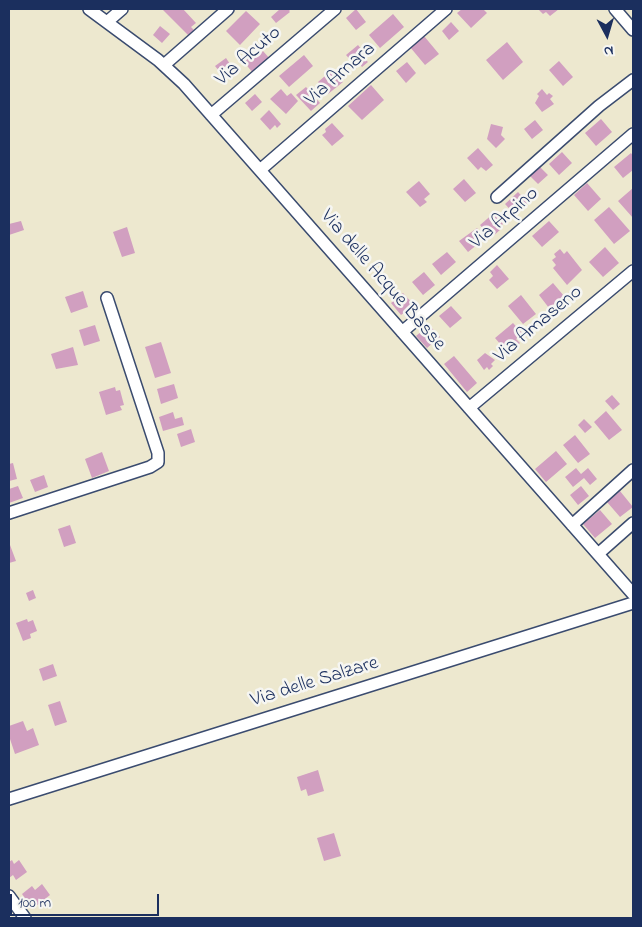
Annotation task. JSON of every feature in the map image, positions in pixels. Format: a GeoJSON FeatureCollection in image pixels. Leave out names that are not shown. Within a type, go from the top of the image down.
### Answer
{"type":"FeatureCollection","features":[{"type":"Feature","properties":{"kind":"street","name":"Via delle Acque Basse"},"geometry":{"type":"LineString","coordinates":[[89,9],[164,65],[184,84],[633,594]]}},
{"type":"Feature","properties":{"kind":"street"},"geometry":{"type":"LineString","coordinates":[[107,22],[122,9]]}},
{"type":"Feature","properties":{"kind":"street"},"geometry":{"type":"LineString","coordinates":[[164,65],[228,9]]}},
{"type":"Feature","properties":{"kind":"street","name":"Via Acuto"},"geometry":{"type":"LineString","coordinates":[[211,115],[335,9]]}},
{"type":"Feature","properties":{"kind":"street","name":"Via Arnara"},"geometry":{"type":"LineString","coordinates":[[260,170],[446,9]]}},
{"type":"Feature","properties":{"kind":"street"},"geometry":{"type":"LineString","coordinates":[[615,9],[633,30]]}},
{"type":"Feature","properties":{"kind":"street"},"geometry":{"type":"LineString","coordinates":[[497,197],[599,106],[633,80]]}},
{"type":"Feature","properties":{"kind":"street","name":"Via Arpino"},"geometry":{"type":"LineString","coordinates":[[402,332],[633,134]]}},
{"type":"Feature","properties":{"kind":"street","name":"Via Amaseno"},"geometry":{"type":"LineString","coordinates":[[469,408],[633,271]]}},
{"type":"Feature","properties":{"kind":"street"},"geometry":{"type":"LineString","coordinates":[[9,513],[150,467],[158,462],[158,453],[107,298]]}},
{"type":"Feature","properties":{"kind":"street"},"geometry":{"type":"LineString","coordinates":[[572,525],[633,470]]}},
{"type":"Feature","properties":{"kind":"street"},"geometry":{"type":"LineString","coordinates":[[598,554],[633,523]]}},
{"type":"Feature","properties":{"kind":"street","name":"Via delle Salzare"},"geometry":{"type":"LineString","coordinates":[[9,798],[633,603]]}},
{"type":"Feature","properties":{"kind":"street"},"geometry":{"type":"LineString","coordinates":[[9,896],[25,918]]}},
{"type":"Feature","properties":{"kind":"building"},"geometry":{"type":"Polygon","coordinates":[[[162,9],[183,9],[196,23],[191,27],[194,30],[188,35],[162,9]]]}},
{"type":"Feature","properties":{"kind":"building"},"geometry":{"type":"Polygon","coordinates":[[[280,9],[291,9],[290,12],[276,23],[271,17],[280,9]]]}},
{"type":"Feature","properties":{"kind":"building"},"geometry":{"type":"Polygon","coordinates":[[[356,9],[366,22],[356,30],[346,18],[356,9]]]}},
{"type":"Feature","properties":{"kind":"building"},"geometry":{"type":"Polygon","coordinates":[[[462,9],[483,9],[487,13],[471,28],[457,13],[462,9]]]}},
{"type":"Feature","properties":{"kind":"building"},"geometry":{"type":"Polygon","coordinates":[[[538,9],[559,9],[550,16],[546,12],[543,14],[538,9]]]}},
{"type":"Feature","properties":{"kind":"building"},"geometry":{"type":"Polygon","coordinates":[[[246,11],[260,24],[240,45],[226,31],[246,11]]]}},
{"type":"Feature","properties":{"kind":"building"},"geometry":{"type":"Polygon","coordinates":[[[393,14],[404,27],[380,48],[369,35],[393,14]]]}},
{"type":"Feature","properties":{"kind":"building"},"geometry":{"type":"Polygon","coordinates":[[[451,22],[459,31],[449,40],[442,31],[451,22]]]}},
{"type":"Feature","properties":{"kind":"building"},"geometry":{"type":"Polygon","coordinates":[[[160,26],[170,34],[162,43],[153,35],[160,26]]]}},
{"type":"Feature","properties":{"kind":"building"},"geometry":{"type":"Polygon","coordinates":[[[424,36],[439,54],[425,65],[410,47],[424,36]]]}},
{"type":"Feature","properties":{"kind":"building"},"geometry":{"type":"Polygon","coordinates":[[[507,42],[523,62],[503,80],[486,60],[507,42]]]}},
{"type":"Feature","properties":{"kind":"building"},"geometry":{"type":"Polygon","coordinates":[[[358,45],[366,55],[363,57],[368,62],[362,67],[358,62],[355,65],[346,55],[358,45]]]}},
{"type":"Feature","properties":{"kind":"building"},"geometry":{"type":"Polygon","coordinates":[[[263,51],[270,59],[253,73],[244,62],[250,57],[252,60],[263,51]]]}},
{"type":"Feature","properties":{"kind":"building"},"geometry":{"type":"Polygon","coordinates":[[[304,55],[313,66],[289,87],[279,76],[304,55]]]}},
{"type":"Feature","properties":{"kind":"building"},"geometry":{"type":"Polygon","coordinates":[[[226,58],[230,64],[219,71],[215,66],[226,58]]]}},
{"type":"Feature","properties":{"kind":"building"},"geometry":{"type":"Polygon","coordinates":[[[559,61],[573,77],[563,86],[549,70],[559,61]]]}},
{"type":"Feature","properties":{"kind":"building"},"geometry":{"type":"Polygon","coordinates":[[[407,62],[416,73],[406,83],[396,71],[407,62]]]}},
{"type":"Feature","properties":{"kind":"building"},"geometry":{"type":"Polygon","coordinates":[[[332,70],[343,82],[328,94],[318,82],[332,70]]]}},
{"type":"Feature","properties":{"kind":"building"},"geometry":{"type":"Polygon","coordinates":[[[371,85],[384,100],[362,120],[348,106],[371,85]]]}},
{"type":"Feature","properties":{"kind":"building"},"geometry":{"type":"Polygon","coordinates":[[[306,87],[320,103],[311,111],[296,95],[306,87]]]}},
{"type":"Feature","properties":{"kind":"building"},"geometry":{"type":"Polygon","coordinates":[[[281,89],[287,96],[291,93],[298,101],[286,114],[270,99],[281,89]]]}},
{"type":"Feature","properties":{"kind":"building"},"geometry":{"type":"Polygon","coordinates":[[[542,89],[547,95],[549,93],[553,96],[550,99],[554,104],[542,112],[535,103],[539,96],[537,94],[542,89]]]}},
{"type":"Feature","properties":{"kind":"building"},"geometry":{"type":"Polygon","coordinates":[[[255,94],[262,102],[252,111],[245,103],[255,94]]]}},
{"type":"Feature","properties":{"kind":"building"},"geometry":{"type":"Polygon","coordinates":[[[269,110],[281,124],[277,128],[275,125],[270,130],[260,119],[269,110]]]}},
{"type":"Feature","properties":{"kind":"building"},"geometry":{"type":"Polygon","coordinates":[[[601,119],[612,132],[596,146],[585,133],[601,119]]]}},
{"type":"Feature","properties":{"kind":"building"},"geometry":{"type":"Polygon","coordinates":[[[535,120],[543,130],[532,139],[524,129],[535,120]]]}},
{"type":"Feature","properties":{"kind":"building"},"geometry":{"type":"Polygon","coordinates":[[[332,123],[344,136],[332,146],[322,135],[326,132],[325,129],[332,123]]]}},
{"type":"Feature","properties":{"kind":"building"},"geometry":{"type":"Polygon","coordinates":[[[491,124],[503,127],[501,135],[505,139],[496,148],[487,139],[491,124]]]}},
{"type":"Feature","properties":{"kind":"building"},"geometry":{"type":"Polygon","coordinates":[[[478,148],[493,165],[486,171],[481,167],[478,170],[467,158],[478,148]]]}},
{"type":"Feature","properties":{"kind":"building"},"geometry":{"type":"Polygon","coordinates":[[[562,152],[572,163],[559,175],[549,164],[562,152]]]}},
{"type":"Feature","properties":{"kind":"building"},"geometry":{"type":"Polygon","coordinates":[[[631,153],[633,156],[633,170],[623,178],[614,167],[631,153]]]}},
{"type":"Feature","properties":{"kind":"building"},"geometry":{"type":"Polygon","coordinates":[[[539,166],[548,175],[538,184],[530,176],[539,166]]]}},
{"type":"Feature","properties":{"kind":"building"},"geometry":{"type":"Polygon","coordinates":[[[464,179],[476,193],[465,202],[453,189],[464,179]]]}},
{"type":"Feature","properties":{"kind":"building"},"geometry":{"type":"Polygon","coordinates":[[[419,181],[430,194],[424,199],[427,202],[420,207],[406,192],[419,181]]]}},
{"type":"Feature","properties":{"kind":"building"},"geometry":{"type":"Polygon","coordinates":[[[587,183],[601,199],[588,211],[574,195],[587,183]]]}},
{"type":"Feature","properties":{"kind":"building"},"geometry":{"type":"Polygon","coordinates":[[[633,188],[633,218],[618,201],[633,188]]]}},
{"type":"Feature","properties":{"kind":"building"},"geometry":{"type":"Polygon","coordinates":[[[518,192],[528,203],[515,215],[505,204],[518,192]]]}},
{"type":"Feature","properties":{"kind":"building"},"geometry":{"type":"Polygon","coordinates":[[[609,207],[630,231],[614,244],[594,220],[609,207]]]}},
{"type":"Feature","properties":{"kind":"building"},"geometry":{"type":"Polygon","coordinates":[[[494,213],[503,224],[499,227],[501,229],[491,238],[480,225],[494,213]]]}},
{"type":"Feature","properties":{"kind":"building"},"geometry":{"type":"Polygon","coordinates":[[[21,221],[24,230],[9,235],[9,224],[21,221]]]}},
{"type":"Feature","properties":{"kind":"building"},"geometry":{"type":"Polygon","coordinates":[[[549,221],[559,232],[542,247],[532,236],[549,221]]]}},
{"type":"Feature","properties":{"kind":"building"},"geometry":{"type":"Polygon","coordinates":[[[127,227],[135,253],[122,257],[113,232],[127,227]]]}},
{"type":"Feature","properties":{"kind":"building"},"geometry":{"type":"Polygon","coordinates":[[[477,228],[480,232],[478,234],[483,240],[468,252],[459,241],[477,228]]]}},
{"type":"Feature","properties":{"kind":"building"},"geometry":{"type":"Polygon","coordinates":[[[605,247],[619,263],[603,277],[589,262],[605,247]]]}},
{"type":"Feature","properties":{"kind":"building"},"geometry":{"type":"Polygon","coordinates":[[[560,249],[564,254],[567,251],[582,270],[567,285],[553,268],[556,265],[552,260],[556,257],[554,254],[560,249]]]}},
{"type":"Feature","properties":{"kind":"building"},"geometry":{"type":"Polygon","coordinates":[[[447,252],[456,262],[441,275],[432,264],[447,252]]]}},
{"type":"Feature","properties":{"kind":"building"},"geometry":{"type":"Polygon","coordinates":[[[497,265],[509,279],[497,289],[489,280],[493,276],[490,272],[497,265]]]}},
{"type":"Feature","properties":{"kind":"building"},"geometry":{"type":"Polygon","coordinates":[[[424,272],[435,285],[423,295],[412,282],[424,272]]]}},
{"type":"Feature","properties":{"kind":"building"},"geometry":{"type":"Polygon","coordinates":[[[553,283],[564,296],[549,308],[539,295],[553,283]]]}},
{"type":"Feature","properties":{"kind":"building"},"geometry":{"type":"Polygon","coordinates":[[[83,291],[88,307],[71,313],[65,297],[83,291]]]}},
{"type":"Feature","properties":{"kind":"building"},"geometry":{"type":"Polygon","coordinates":[[[403,293],[414,305],[401,315],[391,303],[403,293]]]}},
{"type":"Feature","properties":{"kind":"building"},"geometry":{"type":"Polygon","coordinates":[[[521,295],[536,314],[523,324],[508,306],[521,295]]]}},
{"type":"Feature","properties":{"kind":"building"},"geometry":{"type":"Polygon","coordinates":[[[451,306],[462,318],[450,328],[439,316],[451,306]]]}},
{"type":"Feature","properties":{"kind":"building"},"geometry":{"type":"Polygon","coordinates":[[[513,323],[523,334],[516,339],[520,343],[508,353],[495,338],[513,323]]]}},
{"type":"Feature","properties":{"kind":"building"},"geometry":{"type":"Polygon","coordinates":[[[95,325],[100,341],[84,346],[79,330],[95,325]]]}},
{"type":"Feature","properties":{"kind":"building"},"geometry":{"type":"Polygon","coordinates":[[[429,325],[440,337],[427,348],[416,336],[429,325]]]}},
{"type":"Feature","properties":{"kind":"building"},"geometry":{"type":"Polygon","coordinates":[[[161,342],[171,373],[155,378],[145,347],[161,342]]]}},
{"type":"Feature","properties":{"kind":"building"},"geometry":{"type":"Polygon","coordinates":[[[73,347],[78,365],[56,369],[51,354],[73,347]]]}},
{"type":"Feature","properties":{"kind":"building"},"geometry":{"type":"Polygon","coordinates":[[[485,353],[495,360],[489,370],[487,367],[484,370],[477,360],[485,353]]]}},
{"type":"Feature","properties":{"kind":"building"},"geometry":{"type":"Polygon","coordinates":[[[454,356],[477,383],[467,392],[444,364],[454,356]]]}},
{"type":"Feature","properties":{"kind":"building"},"geometry":{"type":"Polygon","coordinates":[[[174,384],[178,398],[161,404],[157,389],[174,384]]]}},
{"type":"Feature","properties":{"kind":"building"},"geometry":{"type":"Polygon","coordinates":[[[115,387],[116,391],[120,390],[124,405],[120,406],[122,410],[106,415],[99,392],[115,387]]]}},
{"type":"Feature","properties":{"kind":"building"},"geometry":{"type":"Polygon","coordinates":[[[612,395],[620,404],[613,410],[605,401],[612,395]]]}},
{"type":"Feature","properties":{"kind":"building"},"geometry":{"type":"Polygon","coordinates":[[[606,411],[622,430],[609,440],[594,422],[606,411]]]}},
{"type":"Feature","properties":{"kind":"building"},"geometry":{"type":"Polygon","coordinates":[[[173,412],[175,419],[182,417],[184,425],[163,431],[159,417],[173,412]]]}},
{"type":"Feature","properties":{"kind":"building"},"geometry":{"type":"Polygon","coordinates":[[[584,419],[592,427],[585,433],[578,425],[584,419]]]}},
{"type":"Feature","properties":{"kind":"building"},"geometry":{"type":"Polygon","coordinates":[[[191,429],[195,442],[181,447],[177,434],[191,429]]]}},
{"type":"Feature","properties":{"kind":"building"},"geometry":{"type":"Polygon","coordinates":[[[575,435],[590,454],[578,463],[563,445],[575,435]]]}},
{"type":"Feature","properties":{"kind":"building"},"geometry":{"type":"Polygon","coordinates":[[[556,451],[567,464],[546,482],[535,469],[556,451]]]}},
{"type":"Feature","properties":{"kind":"building"},"geometry":{"type":"Polygon","coordinates":[[[102,452],[109,471],[92,478],[85,459],[102,452]]]}},
{"type":"Feature","properties":{"kind":"building"},"geometry":{"type":"Polygon","coordinates":[[[13,463],[17,479],[9,481],[9,464],[13,463]]]}},
{"type":"Feature","properties":{"kind":"building"},"geometry":{"type":"Polygon","coordinates":[[[576,468],[581,474],[588,468],[597,479],[590,485],[584,478],[573,487],[565,477],[576,468]]]}},
{"type":"Feature","properties":{"kind":"building"},"geometry":{"type":"Polygon","coordinates":[[[44,475],[48,487],[35,492],[30,480],[44,475]]]}},
{"type":"Feature","properties":{"kind":"building"},"geometry":{"type":"Polygon","coordinates":[[[18,486],[23,498],[9,503],[9,489],[18,486]]]}},
{"type":"Feature","properties":{"kind":"building"},"geometry":{"type":"Polygon","coordinates":[[[581,486],[589,496],[578,505],[570,495],[581,486]]]}},
{"type":"Feature","properties":{"kind":"building"},"geometry":{"type":"Polygon","coordinates":[[[620,491],[633,507],[620,517],[607,502],[620,491]]]}},
{"type":"Feature","properties":{"kind":"building"},"geometry":{"type":"Polygon","coordinates":[[[600,510],[612,524],[595,538],[583,524],[600,510]]]}},
{"type":"Feature","properties":{"kind":"building"},"geometry":{"type":"Polygon","coordinates":[[[70,525],[76,543],[64,547],[58,529],[70,525]]]}},
{"type":"Feature","properties":{"kind":"building"},"geometry":{"type":"Polygon","coordinates":[[[9,546],[16,561],[9,563],[9,546]]]}},
{"type":"Feature","properties":{"kind":"building"},"geometry":{"type":"Polygon","coordinates":[[[33,590],[36,598],[29,601],[26,593],[33,590]]]}},
{"type":"Feature","properties":{"kind":"building"},"geometry":{"type":"Polygon","coordinates":[[[27,619],[28,622],[33,620],[37,631],[30,634],[31,638],[23,641],[16,623],[27,619]]]}},
{"type":"Feature","properties":{"kind":"building"},"geometry":{"type":"Polygon","coordinates":[[[53,664],[57,676],[43,681],[39,669],[53,664]]]}},
{"type":"Feature","properties":{"kind":"building"},"geometry":{"type":"Polygon","coordinates":[[[60,701],[67,722],[55,726],[48,705],[60,701]]]}},
{"type":"Feature","properties":{"kind":"building"},"geometry":{"type":"Polygon","coordinates":[[[23,721],[27,731],[33,728],[39,745],[15,754],[9,736],[9,726],[23,721]]]}},
{"type":"Feature","properties":{"kind":"building"},"geometry":{"type":"Polygon","coordinates":[[[318,770],[324,791],[308,796],[306,789],[301,791],[297,777],[318,770]]]}},
{"type":"Feature","properties":{"kind":"building"},"geometry":{"type":"Polygon","coordinates":[[[334,833],[341,856],[324,861],[317,838],[334,833]]]}},
{"type":"Feature","properties":{"kind":"building"},"geometry":{"type":"Polygon","coordinates":[[[12,860],[14,864],[19,860],[27,872],[16,880],[13,875],[9,878],[9,862],[12,860]]]}},
{"type":"Feature","properties":{"kind":"building"},"geometry":{"type":"Polygon","coordinates":[[[42,884],[50,895],[36,906],[33,902],[30,905],[22,894],[32,886],[35,890],[42,884]]]}}]}
